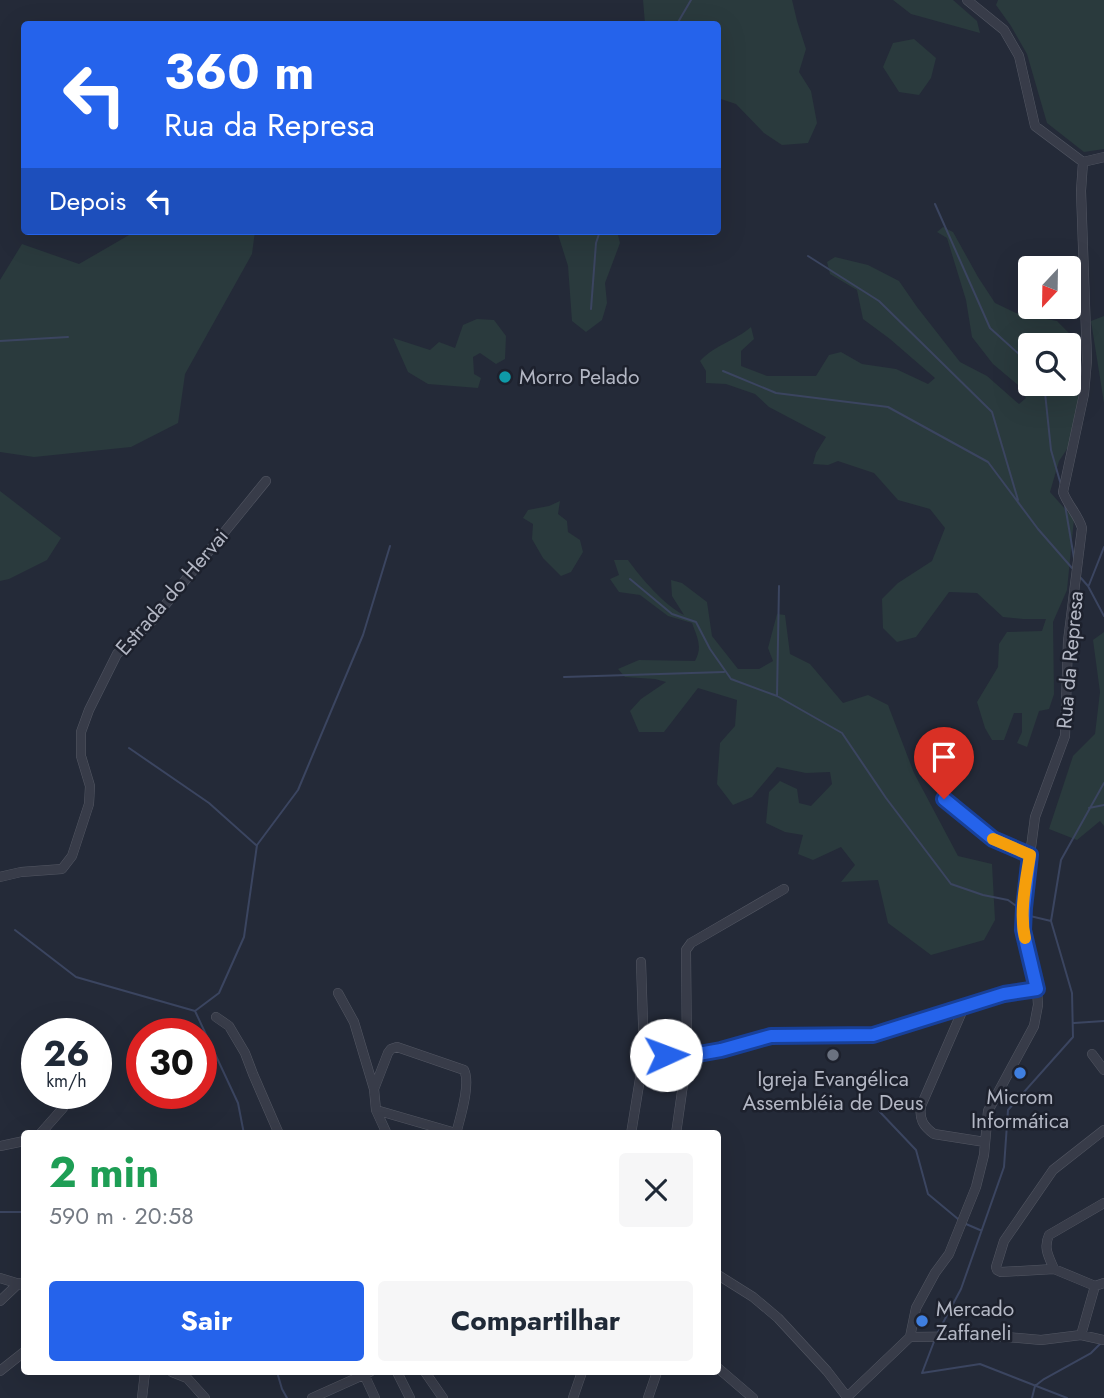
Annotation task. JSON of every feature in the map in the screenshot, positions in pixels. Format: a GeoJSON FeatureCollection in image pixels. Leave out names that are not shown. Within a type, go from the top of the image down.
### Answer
{"type":"FeatureCollection","features":[{"type":"Feature","properties":{"kind":"street"},"geometry":{"type":"LineString","coordinates":[[967,0],[1004,30],[1019,56],[1035,127],[1083,162],[1104,157]]}},
{"type":"Feature","properties":{"kind":"street","name":"Rua da Represa"},"geometry":{"type":"LineString","coordinates":[[910,1337],[916,1308],[949,1254],[976,1187],[984,1155],[988,1111],[1034,1026],[1038,1005],[1037,989],[1023,930],[1024,908],[1035,817],[1065,736],[1068,641],[1083,528],[1063,492],[1084,394],[1087,360],[1081,191],[1083,162]]}},
{"type":"Feature","properties":{"kind":"street","name":"Estrada do Hervai"},"geometry":{"type":"LineString","coordinates":[[0,877],[21,872],[62,869],[72,856],[89,804],[90,786],[79,743],[81,732],[117,654],[152,621],[266,481]]}},
{"type":"Feature","properties":{"kind":"street"},"geometry":{"type":"LineString","coordinates":[[944,799],[993,839],[1030,855]]}},
{"type":"Feature","properties":{"kind":"street"},"geometry":{"type":"LineString","coordinates":[[677,1130],[687,1056],[686,950],[691,943],[784,889]]}},
{"type":"Feature","properties":{"kind":"street"},"geometry":{"type":"LineString","coordinates":[[632,1130],[644,1054],[641,962]]}},
{"type":"Feature","properties":{"kind":"street"},"geometry":{"type":"LineString","coordinates":[[644,1054],[687,1056],[771,1036],[873,1035],[1004,994],[1037,989]]}},
{"type":"Feature","properties":{"kind":"street"},"geometry":{"type":"LineString","coordinates":[[338,993],[354,1023],[374,1089],[376,1110],[385,1130]]}},
{"type":"Feature","properties":{"kind":"street"},"geometry":{"type":"LineString","coordinates":[[964,1007],[921,1105],[920,1116],[928,1130],[934,1134],[985,1142]]}},
{"type":"Feature","properties":{"kind":"street"},"geometry":{"type":"LineString","coordinates":[[216,1017],[229,1026],[245,1053],[277,1130]]}},
{"type":"Feature","properties":{"kind":"street"},"geometry":{"type":"LineString","coordinates":[[374,1089],[388,1054],[391,1049],[397,1047],[464,1070],[465,1093],[458,1130]]}},
{"type":"Feature","properties":{"kind":"street"},"geometry":{"type":"LineString","coordinates":[[1092,1054],[1104,1070]]}},
{"type":"Feature","properties":{"kind":"street"},"geometry":{"type":"LineString","coordinates":[[44,1130],[62,1109]]}},
{"type":"Feature","properties":{"kind":"street"},"geometry":{"type":"LineString","coordinates":[[376,1110],[444,1130]]}},
{"type":"Feature","properties":{"kind":"street"},"geometry":{"type":"LineString","coordinates":[[1081,1335],[1099,1285],[1054,1269],[1001,1272],[996,1267],[1004,1241],[1053,1170],[1104,1130]]}},
{"type":"Feature","properties":{"kind":"street"},"geometry":{"type":"LineString","coordinates":[[0,1146],[21,1142]]}},
{"type":"Feature","properties":{"kind":"street"},"geometry":{"type":"LineString","coordinates":[[1054,1269],[1046,1250],[1049,1236],[1104,1203]]}},
{"type":"Feature","properties":{"kind":"street"},"geometry":{"type":"LineString","coordinates":[[721,1277],[772,1312],[827,1371],[846,1398],[910,1337],[995,1336],[1041,1340],[1081,1335],[1104,1340]]}},
{"type":"Feature","properties":{"kind":"street"},"geometry":{"type":"LineString","coordinates":[[0,1278],[21,1284]]}},
{"type":"Feature","properties":{"kind":"street"},"geometry":{"type":"LineString","coordinates":[[0,1301],[21,1285]]}},
{"type":"Feature","properties":{"kind":"street"},"geometry":{"type":"LineString","coordinates":[[0,1371],[21,1354]]}},
{"type":"Feature","properties":{"kind":"street"},"geometry":{"type":"LineString","coordinates":[[721,1371],[753,1398]]}},
{"type":"Feature","properties":{"kind":"street"},"geometry":{"type":"LineString","coordinates":[[142,1398],[145,1375]]}},
{"type":"Feature","properties":{"kind":"street"},"geometry":{"type":"LineString","coordinates":[[180,1375],[187,1378],[205,1398]]}},
{"type":"Feature","properties":{"kind":"street"},"geometry":{"type":"LineString","coordinates":[[312,1398],[362,1375]]}},
{"type":"Feature","properties":{"kind":"street"},"geometry":{"type":"LineString","coordinates":[[367,1375],[375,1398]]}},
{"type":"Feature","properties":{"kind":"street"},"geometry":{"type":"LineString","coordinates":[[398,1375],[410,1398]]}},
{"type":"Feature","properties":{"kind":"street"},"geometry":{"type":"LineString","coordinates":[[573,1398],[581,1375]]}},
{"type":"Feature","properties":{"kind":"street"},"geometry":{"type":"LineString","coordinates":[[648,1398],[656,1375]]}},
{"type":"Feature","properties":{"kind":"street"},"geometry":{"type":"LineString","coordinates":[[427,1376],[443,1398]]}},
{"type":"Feature","properties":{"kind":"shaded area"},"geometry":{"type":"Polygon","coordinates":[[[643,0],[792,0],[806,49],[799,72],[811,91],[817,123],[808,143],[782,145],[764,133],[736,104],[721,99],[721,21],[645,21],[643,0]]]}},
{"type":"Feature","properties":{"kind":"shaded area"},"geometry":{"type":"Polygon","coordinates":[[[893,0],[953,0],[977,21],[980,33],[911,14],[893,0]]]}},
{"type":"Feature","properties":{"kind":"shaded area"},"geometry":{"type":"Polygon","coordinates":[[[998,0],[1104,0],[1104,149],[1084,152],[1047,123],[1027,54],[996,5],[998,0]]]}},
{"type":"Feature","properties":{"kind":"shaded area"},"geometry":{"type":"Polygon","coordinates":[[[914,39],[936,58],[931,78],[919,95],[899,92],[883,67],[893,43],[914,39]]]}},
{"type":"Feature","properties":{"kind":"shaded area"},"geometry":{"type":"Polygon","coordinates":[[[943,227],[953,232],[995,303],[1018,313],[1018,319],[1057,321],[1069,333],[1018,333],[1018,385],[993,364],[972,337],[966,300],[947,238],[937,232],[943,227]]]}},
{"type":"Feature","properties":{"kind":"shaded area"},"geometry":{"type":"Polygon","coordinates":[[[129,235],[254,235],[252,254],[185,374],[178,423],[131,447],[34,457],[0,452],[0,280],[22,244],[79,264],[129,235]]]}},
{"type":"Feature","properties":{"kind":"shaded area"},"geometry":{"type":"Polygon","coordinates":[[[558,235],[618,235],[620,243],[605,283],[607,303],[602,320],[586,332],[572,321],[568,266],[558,235]]]}},
{"type":"Feature","properties":{"kind":"shaded area"},"geometry":{"type":"Polygon","coordinates":[[[835,257],[868,265],[899,281],[960,362],[987,376],[1019,404],[1026,398],[1025,396],[1078,396],[1079,401],[1075,437],[1059,461],[1050,492],[1074,519],[1067,590],[1053,622],[1054,694],[1049,709],[1039,711],[1027,747],[1017,743],[1022,732],[1022,713],[1014,713],[1004,740],[992,740],[985,728],[977,702],[998,667],[999,644],[1007,632],[1042,631],[1046,619],[1003,617],[977,593],[949,592],[916,637],[897,642],[883,628],[882,599],[898,583],[932,561],[945,528],[930,509],[898,500],[874,473],[838,461],[828,465],[813,464],[826,437],[769,407],[755,394],[726,384],[706,383],[706,371],[700,361],[712,350],[751,327],[754,339],[741,351],[741,366],[767,376],[816,376],[829,355],[841,352],[862,364],[896,369],[928,384],[935,378],[863,319],[857,290],[830,274],[827,262],[835,257]]]}},
{"type":"Feature","properties":{"kind":"shaded area"},"geometry":{"type":"Polygon","coordinates":[[[1104,316],[1104,403],[1091,321],[1104,316]]]}},
{"type":"Feature","properties":{"kind":"shaded area"},"geometry":{"type":"Polygon","coordinates":[[[477,319],[494,320],[506,336],[505,359],[496,364],[480,353],[473,357],[474,374],[481,378],[478,388],[428,384],[408,372],[393,338],[430,350],[439,342],[455,348],[463,325],[477,319]]]}},
{"type":"Feature","properties":{"kind":"shaded area"},"geometry":{"type":"Polygon","coordinates":[[[0,491],[61,538],[47,560],[0,581],[0,491]]]}},
{"type":"Feature","properties":{"kind":"shaded area"},"geometry":{"type":"Polygon","coordinates":[[[560,501],[558,514],[567,521],[568,532],[580,540],[583,552],[571,572],[561,576],[543,558],[532,539],[533,524],[523,518],[528,510],[560,501]]]}},
{"type":"Feature","properties":{"kind":"shaded area"},"geometry":{"type":"Polygon","coordinates":[[[614,560],[628,560],[661,598],[684,615],[672,596],[671,580],[682,583],[707,602],[712,636],[738,669],[759,669],[773,661],[768,648],[777,614],[785,615],[790,654],[810,664],[843,703],[868,695],[888,705],[914,773],[958,856],[992,864],[995,920],[984,940],[931,955],[888,923],[878,880],[841,882],[855,865],[841,847],[813,860],[798,854],[803,835],[785,832],[766,823],[769,792],[780,781],[797,789],[799,803],[811,806],[832,784],[830,772],[806,773],[777,767],[752,797],[733,805],[717,784],[720,743],[735,726],[737,700],[698,688],[664,732],[639,732],[630,711],[641,699],[666,682],[625,677],[618,669],[639,660],[695,661],[699,651],[698,642],[692,623],[668,616],[640,595],[619,592],[610,579],[619,575],[614,560]]]}},
{"type":"Feature","properties":{"kind":"shaded area"},"geometry":{"type":"Polygon","coordinates":[[[1104,632],[1104,826],[1100,821],[1077,840],[1049,829],[1073,756],[1095,734],[1100,692],[1093,640],[1104,632]]]}},
{"type":"Feature","properties":{"kind":"waterway"},"geometry":{"type":"LineString","coordinates":[[679,21],[691,0]]}},
{"type":"Feature","properties":{"kind":"waterway"},"geometry":{"type":"LineString","coordinates":[[935,204],[990,328],[1018,353]]}},
{"type":"Feature","properties":{"kind":"waterway"},"geometry":{"type":"LineString","coordinates":[[591,309],[599,235]]}},
{"type":"Feature","properties":{"kind":"waterway"},"geometry":{"type":"LineString","coordinates":[[808,256],[879,301],[992,412],[1018,500]]}},
{"type":"Feature","properties":{"kind":"waterway"},"geometry":{"type":"LineString","coordinates":[[0,341],[68,337]]}},
{"type":"Feature","properties":{"kind":"waterway"},"geometry":{"type":"LineString","coordinates":[[723,371],[776,393],[888,407],[988,462],[1038,529],[1072,568]]}},
{"type":"Feature","properties":{"kind":"waterway"},"geometry":{"type":"LineString","coordinates":[[1045,396],[1051,450],[1061,485]]}},
{"type":"Feature","properties":{"kind":"waterway"},"geometry":{"type":"LineString","coordinates":[[1065,505],[1074,558]]}},
{"type":"Feature","properties":{"kind":"waterway"},"geometry":{"type":"LineString","coordinates":[[243,1130],[238,1103],[195,1011],[219,993],[244,937],[257,845],[298,790],[363,635],[390,546]]}},
{"type":"Feature","properties":{"kind":"waterway"},"geometry":{"type":"LineString","coordinates":[[1089,585],[1104,547]]}},
{"type":"Feature","properties":{"kind":"waterway"},"geometry":{"type":"LineString","coordinates":[[1080,577],[1104,616]]}},
{"type":"Feature","properties":{"kind":"waterway"},"geometry":{"type":"LineString","coordinates":[[630,579],[672,614],[696,622],[710,649],[731,679],[777,696],[842,733],[886,798],[951,884],[1008,900],[1019,908]]}},
{"type":"Feature","properties":{"kind":"waterway"},"geometry":{"type":"LineString","coordinates":[[777,696],[779,586]]}},
{"type":"Feature","properties":{"kind":"waterway"},"geometry":{"type":"LineString","coordinates":[[564,677],[724,672]]}},
{"type":"Feature","properties":{"kind":"waterway"},"geometry":{"type":"LineString","coordinates":[[129,748],[209,803],[256,845]]}},
{"type":"Feature","properties":{"kind":"waterway"},"geometry":{"type":"LineString","coordinates":[[937,1334],[961,1289],[1004,1167],[1008,1110],[1073,1037],[1072,993],[1051,921],[1061,860],[1104,783]]}},
{"type":"Feature","properties":{"kind":"waterway"},"geometry":{"type":"LineString","coordinates":[[1089,808],[1104,805]]}},
{"type":"Feature","properties":{"kind":"waterway"},"geometry":{"type":"LineString","coordinates":[[1026,914],[1051,921]]}},
{"type":"Feature","properties":{"kind":"waterway"},"geometry":{"type":"LineString","coordinates":[[15,930],[76,977],[195,1011]]}},
{"type":"Feature","properties":{"kind":"waterway"},"geometry":{"type":"LineString","coordinates":[[1074,1023],[1104,1021]]}},
{"type":"Feature","properties":{"kind":"waterway"},"geometry":{"type":"LineString","coordinates":[[879,1111],[916,1150],[928,1194],[958,1219]]}},
{"type":"Feature","properties":{"kind":"waterway"},"geometry":{"type":"LineString","coordinates":[[0,1212],[21,1212]]}},
{"type":"Feature","properties":{"kind":"waterway"},"geometry":{"type":"LineString","coordinates":[[966,1224],[980,1230]]}},
{"type":"Feature","properties":{"kind":"waterway"},"geometry":{"type":"LineString","coordinates":[[935,1339],[922,1373],[980,1364],[1067,1398]]}},
{"type":"Feature","properties":{"kind":"waterway"},"geometry":{"type":"LineString","coordinates":[[1032,1398],[1035,1386],[1091,1353],[1101,1343]]}},
{"type":"Feature","properties":{"kind":"waterway"},"geometry":{"type":"LineString","coordinates":[[278,1375],[287,1398]]}},
{"type":"Feature","properties":{"kind":"slow traffic"},"geometry":{"type":"LineString","coordinates":[[993,839],[1030,855],[1024,908],[1025,938]]}},
{"type":"Feature","properties":{"kind":"place","name":"Morro Pelado"},"geometry":{"type":"Point","coordinates":[505,377]}},
{"type":"Feature","properties":{"kind":"place","name":"Igreja Evangélica Assembléia de Deus"},"geometry":{"type":"Point","coordinates":[833,1055]}},
{"type":"Feature","properties":{"kind":"place","name":"Microm Informática"},"geometry":{"type":"Point","coordinates":[1020,1073]}},
{"type":"Feature","properties":{"kind":"place","name":"Mercado Zaffaneli"},"geometry":{"type":"Point","coordinates":[922,1321]}},
{"type":"Feature","properties":{"kind":"route"},"geometry":{"type":"LineString","coordinates":[[666,1055],[687,1056],[721,1050],[771,1036],[873,1035],[1004,994],[1037,989],[1023,930],[1030,855],[993,839],[944,799]]}}]}
